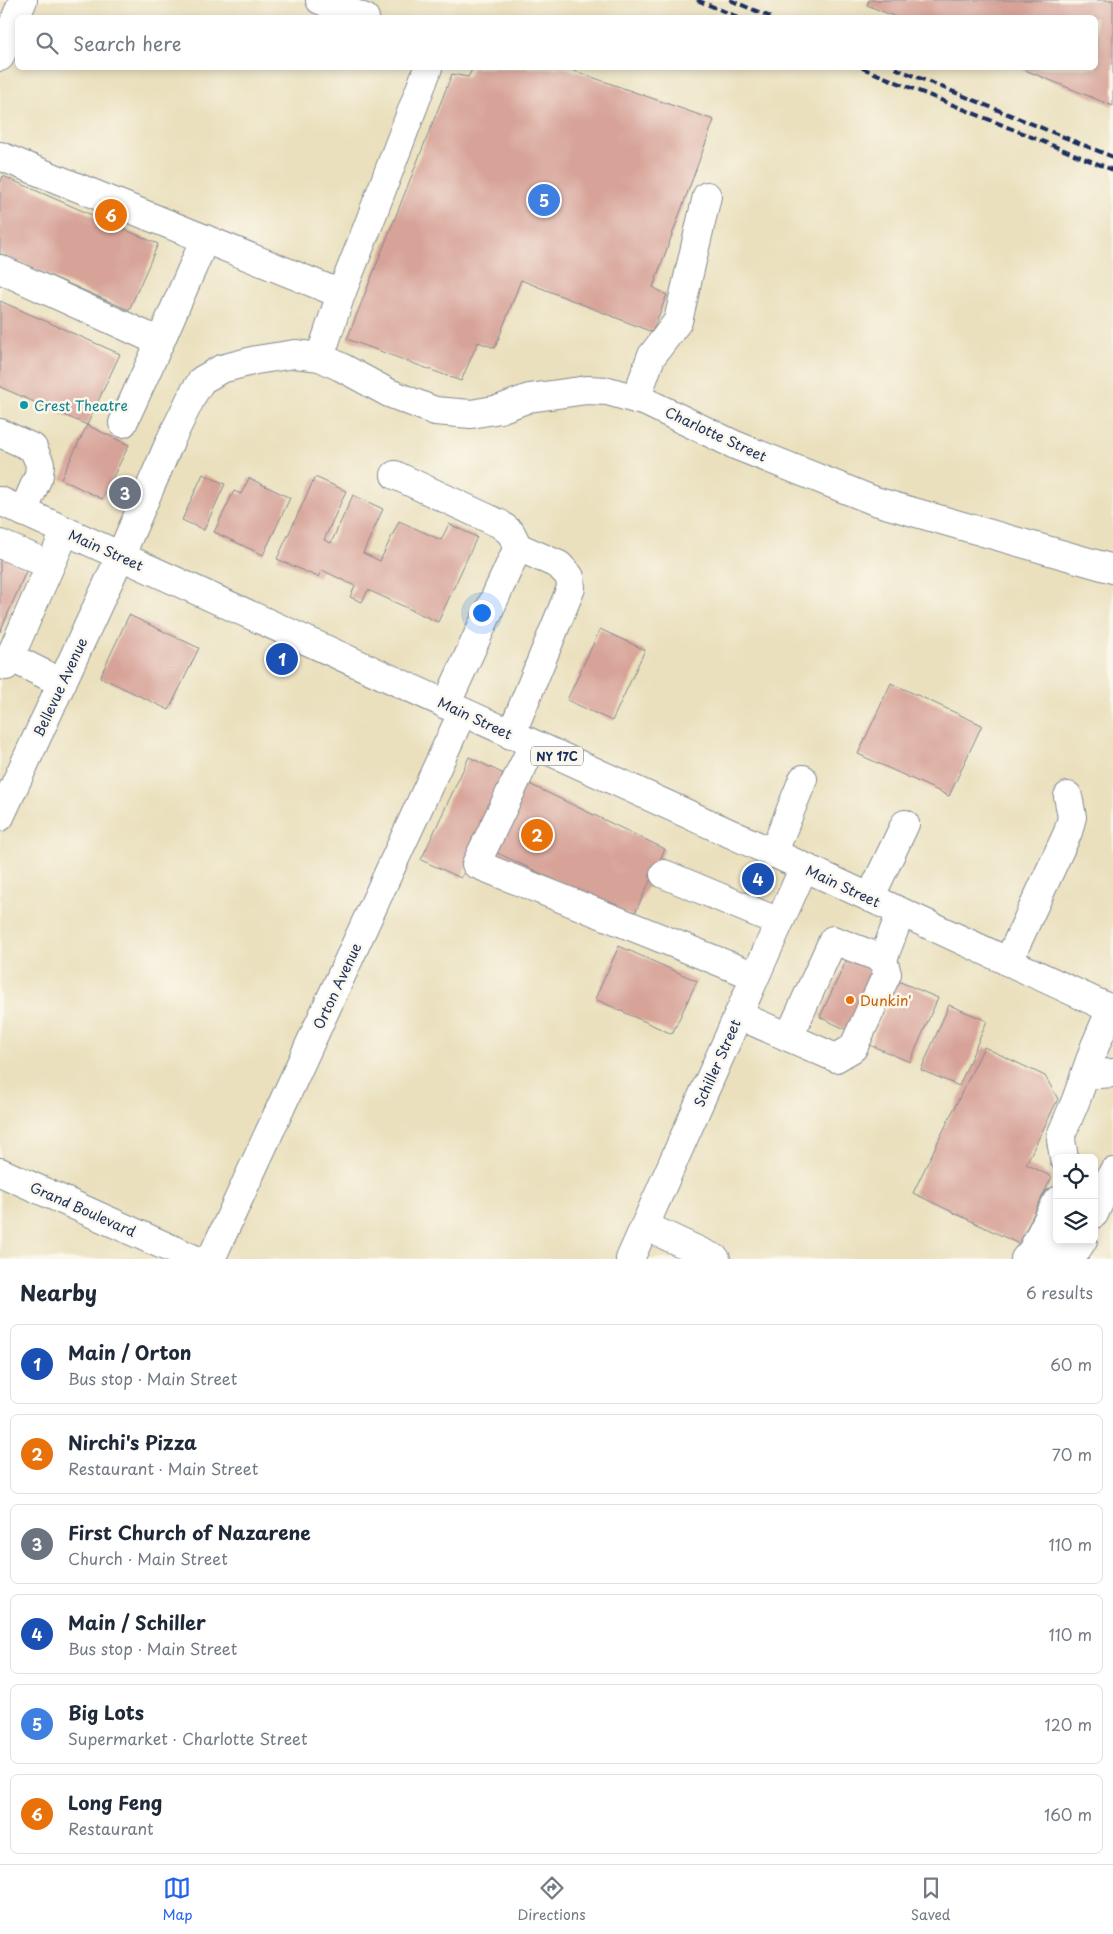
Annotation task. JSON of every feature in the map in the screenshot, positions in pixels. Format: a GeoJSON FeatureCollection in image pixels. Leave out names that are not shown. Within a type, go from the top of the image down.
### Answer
{"type":"FeatureCollection","features":[{"type":"Feature","properties":{"kind":"street"},"geometry":{"type":"LineString","coordinates":[[17,15],[23,0]]}},
{"type":"Feature","properties":{"kind":"street"},"geometry":{"type":"LineString","coordinates":[[320,0],[358,15]]}},
{"type":"Feature","properties":{"kind":"street"},"geometry":{"type":"LineString","coordinates":[[0,58],[15,20]]}},
{"type":"Feature","properties":{"kind":"street"},"geometry":{"type":"LineString","coordinates":[[320,358],[340,294],[427,70]]}},
{"type":"Feature","properties":{"kind":"street"},"geometry":{"type":"LineString","coordinates":[[0,156],[340,294]]}},
{"type":"Feature","properties":{"kind":"street"},"geometry":{"type":"LineString","coordinates":[[636,399],[651,356],[678,321],[707,196]]}},
{"type":"Feature","properties":{"kind":"street"},"geometry":{"type":"LineString","coordinates":[[123,423],[205,238]]}},
{"type":"Feature","properties":{"kind":"street"},"geometry":{"type":"LineString","coordinates":[[0,269],[160,342]]}},
{"type":"Feature","properties":{"kind":"street","name":"Bellevue Avenue"},"geometry":{"type":"LineString","coordinates":[[0,817],[120,557],[170,439],[202,380],[221,369],[256,360],[296,354],[320,358]]}},
{"type":"Feature","properties":{"kind":"street","name":"Charlotte Street"},"geometry":{"type":"LineString","coordinates":[[320,358],[389,393],[436,411],[471,414],[500,409],[529,398],[587,390],[608,391],[646,402],[735,445],[875,501],[1113,569]]}},
{"type":"Feature","properties":{"kind":"street"},"geometry":{"type":"LineString","coordinates":[[0,433],[33,448],[40,464],[39,475],[12,507]]}},
{"type":"Feature","properties":{"kind":"street"},"geometry":{"type":"LineString","coordinates":[[395,476],[500,524],[511,533],[518,547],[559,565],[570,577],[571,588],[522,740],[476,864],[756,976]]}},
{"type":"Feature","properties":{"kind":"street","name":"Main Street"},"geometry":{"type":"LineString","coordinates":[[12,507],[804,867],[1112,1010]]}},
{"type":"Feature","properties":{"kind":"street"},"geometry":{"type":"LineString","coordinates":[[62,683],[3,656],[50,567],[65,532]]}},
{"type":"Feature","properties":{"kind":"street"},"geometry":{"type":"LineString","coordinates":[[0,544],[50,567]]}},
{"type":"Feature","properties":{"kind":"street","name":"Orton Avenue"},"geometry":{"type":"LineString","coordinates":[[211,1259],[454,709],[518,547]]}},
{"type":"Feature","properties":{"kind":"street"},"geometry":{"type":"LineString","coordinates":[[773,854],[803,779]]}},
{"type":"Feature","properties":{"kind":"street"},"geometry":{"type":"LineString","coordinates":[[1008,962],[1068,832],[1072,817],[1068,796]]}},
{"type":"Feature","properties":{"kind":"street"},"geometry":{"type":"LineString","coordinates":[[870,898],[905,824]]}},
{"type":"Feature","properties":{"kind":"street","name":"Schiller Street"},"geometry":{"type":"LineString","coordinates":[[630,1259],[804,867]]}},
{"type":"Feature","properties":{"kind":"street"},"geometry":{"type":"LineString","coordinates":[[664,874],[779,922]]}},
{"type":"Feature","properties":{"kind":"street"},"geometry":{"type":"LineString","coordinates":[[738,1015],[836,1058],[853,1048],[887,974],[883,959],[901,912]]}},
{"type":"Feature","properties":{"kind":"street"},"geometry":{"type":"LineString","coordinates":[[789,1037],[833,940],[883,959]]}},
{"type":"Feature","properties":{"kind":"street"},"geometry":{"type":"LineString","coordinates":[[1063,1154],[1062,1133],[1095,1046],[1112,1010]]}},
{"type":"Feature","properties":{"kind":"street"},"geometry":{"type":"LineString","coordinates":[[1085,1075],[1113,1073]]}},
{"type":"Feature","properties":{"kind":"street","name":"Grand Boulevard"},"geometry":{"type":"LineString","coordinates":[[0,1172],[194,1259]]}},
{"type":"Feature","properties":{"kind":"street"},"geometry":{"type":"LineString","coordinates":[[1098,1205],[1113,1172]]}},
{"type":"Feature","properties":{"kind":"street"},"geometry":{"type":"LineString","coordinates":[[1053,1209],[1031,1251],[1069,1256],[1078,1250],[1081,1244]]}},
{"type":"Feature","properties":{"kind":"street"},"geometry":{"type":"LineString","coordinates":[[645,1226],[716,1259]]}},
{"type":"Feature","properties":{"kind":"building"},"geometry":{"type":"Polygon","coordinates":[[[869,0],[1113,0],[1113,106],[1025,70],[1098,70],[1098,15],[891,15],[867,5],[869,0]]]}},
{"type":"Feature","properties":{"kind":"building"},"geometry":{"type":"Polygon","coordinates":[[[472,70],[572,70],[714,120],[653,287],[667,295],[652,332],[521,280],[495,348],[478,342],[461,381],[347,339],[452,74],[468,77],[472,70]]]}},
{"type":"Feature","properties":{"kind":"building"},"geometry":{"type":"Polygon","coordinates":[[[3,176],[158,244],[129,310],[0,254],[0,184],[3,176]]]}},
{"type":"Feature","properties":{"kind":"building"},"geometry":{"type":"Polygon","coordinates":[[[0,301],[120,354],[87,425],[0,387],[0,301]]]}},
{"type":"Feature","properties":{"kind":"building"},"geometry":{"type":"Polygon","coordinates":[[[87,425],[129,445],[102,499],[61,479],[87,425]]]}},
{"type":"Feature","properties":{"kind":"building"},"geometry":{"type":"Polygon","coordinates":[[[203,474],[225,484],[204,530],[182,520],[203,474]]]}},
{"type":"Feature","properties":{"kind":"building"},"geometry":{"type":"Polygon","coordinates":[[[315,477],[346,491],[324,540],[331,543],[353,495],[383,509],[363,553],[380,561],[399,521],[441,540],[449,524],[477,537],[438,622],[368,590],[362,602],[350,597],[355,586],[322,570],[318,577],[277,559],[315,477]]]}},
{"type":"Feature","properties":{"kind":"building"},"geometry":{"type":"Polygon","coordinates":[[[249,478],[290,498],[263,555],[214,532],[234,491],[241,494],[249,478]]]}},
{"type":"Feature","properties":{"kind":"building"},"geometry":{"type":"Polygon","coordinates":[[[0,557],[27,569],[0,632],[0,557]]]}},
{"type":"Feature","properties":{"kind":"building"},"geometry":{"type":"Polygon","coordinates":[[[129,615],[199,648],[169,710],[100,677],[129,615]]]}},
{"type":"Feature","properties":{"kind":"building"},"geometry":{"type":"Polygon","coordinates":[[[600,629],[645,650],[612,721],[567,700],[600,629]]]}},
{"type":"Feature","properties":{"kind":"building"},"geometry":{"type":"Polygon","coordinates":[[[891,683],[982,725],[949,796],[858,754],[891,683]]]}},
{"type":"Feature","properties":{"kind":"building"},"geometry":{"type":"Polygon","coordinates":[[[469,757],[508,776],[461,878],[421,860],[469,757]]]}},
{"type":"Feature","properties":{"kind":"building"},"geometry":{"type":"Polygon","coordinates":[[[523,781],[665,849],[633,917],[491,850],[523,781]]]}},
{"type":"Feature","properties":{"kind":"building"},"geometry":{"type":"Polygon","coordinates":[[[619,946],[697,981],[672,1034],[595,999],[619,946]]]}},
{"type":"Feature","properties":{"kind":"building"},"geometry":{"type":"Polygon","coordinates":[[[847,959],[878,973],[851,1032],[820,1017],[847,959]]]}},
{"type":"Feature","properties":{"kind":"building"},"geometry":{"type":"Polygon","coordinates":[[[898,981],[938,998],[910,1062],[870,1045],[898,981]]]}},
{"type":"Feature","properties":{"kind":"building"},"geometry":{"type":"Polygon","coordinates":[[[949,1005],[987,1021],[959,1086],[921,1070],[949,1005]]]}},
{"type":"Feature","properties":{"kind":"building"},"geometry":{"type":"Polygon","coordinates":[[[984,1047],[1045,1076],[1058,1099],[1026,1164],[1052,1177],[1019,1244],[913,1193],[984,1047]]]}},
{"type":"Feature","properties":{"kind":"railway"},"geometry":{"type":"LineString","coordinates":[[697,0],[733,15]]}},
{"type":"Feature","properties":{"kind":"railway"},"geometry":{"type":"LineString","coordinates":[[730,0],[766,15]]}},
{"type":"Feature","properties":{"kind":"railway"},"geometry":{"type":"LineString","coordinates":[[867,70],[1113,170]]}},
{"type":"Feature","properties":{"kind":"railway"},"geometry":{"type":"LineString","coordinates":[[900,70],[1113,157]]}},
{"type":"Feature","properties":{"kind":"place","name":"Big Lots"},"geometry":{"type":"Point","coordinates":[544,200]}},
{"type":"Feature","properties":{"kind":"place","name":"Long Feng"},"geometry":{"type":"Point","coordinates":[111,215]}},
{"type":"Feature","properties":{"kind":"place","name":"Crest Theatre"},"geometry":{"type":"Point","coordinates":[24,405]}},
{"type":"Feature","properties":{"kind":"place","name":"First Church of Nazarene"},"geometry":{"type":"Point","coordinates":[125,493]}},
{"type":"Feature","properties":{"kind":"place","name":"Main / Orton"},"geometry":{"type":"Point","coordinates":[282,659]}},
{"type":"Feature","properties":{"kind":"place","name":"Nirchi's Pizza"},"geometry":{"type":"Point","coordinates":[537,835]}},
{"type":"Feature","properties":{"kind":"place","name":"Main / Schiller"},"geometry":{"type":"Point","coordinates":[758,879]}},
{"type":"Feature","properties":{"kind":"place","name":"Dunkin'"},"geometry":{"type":"Point","coordinates":[850,1000]}}]}
